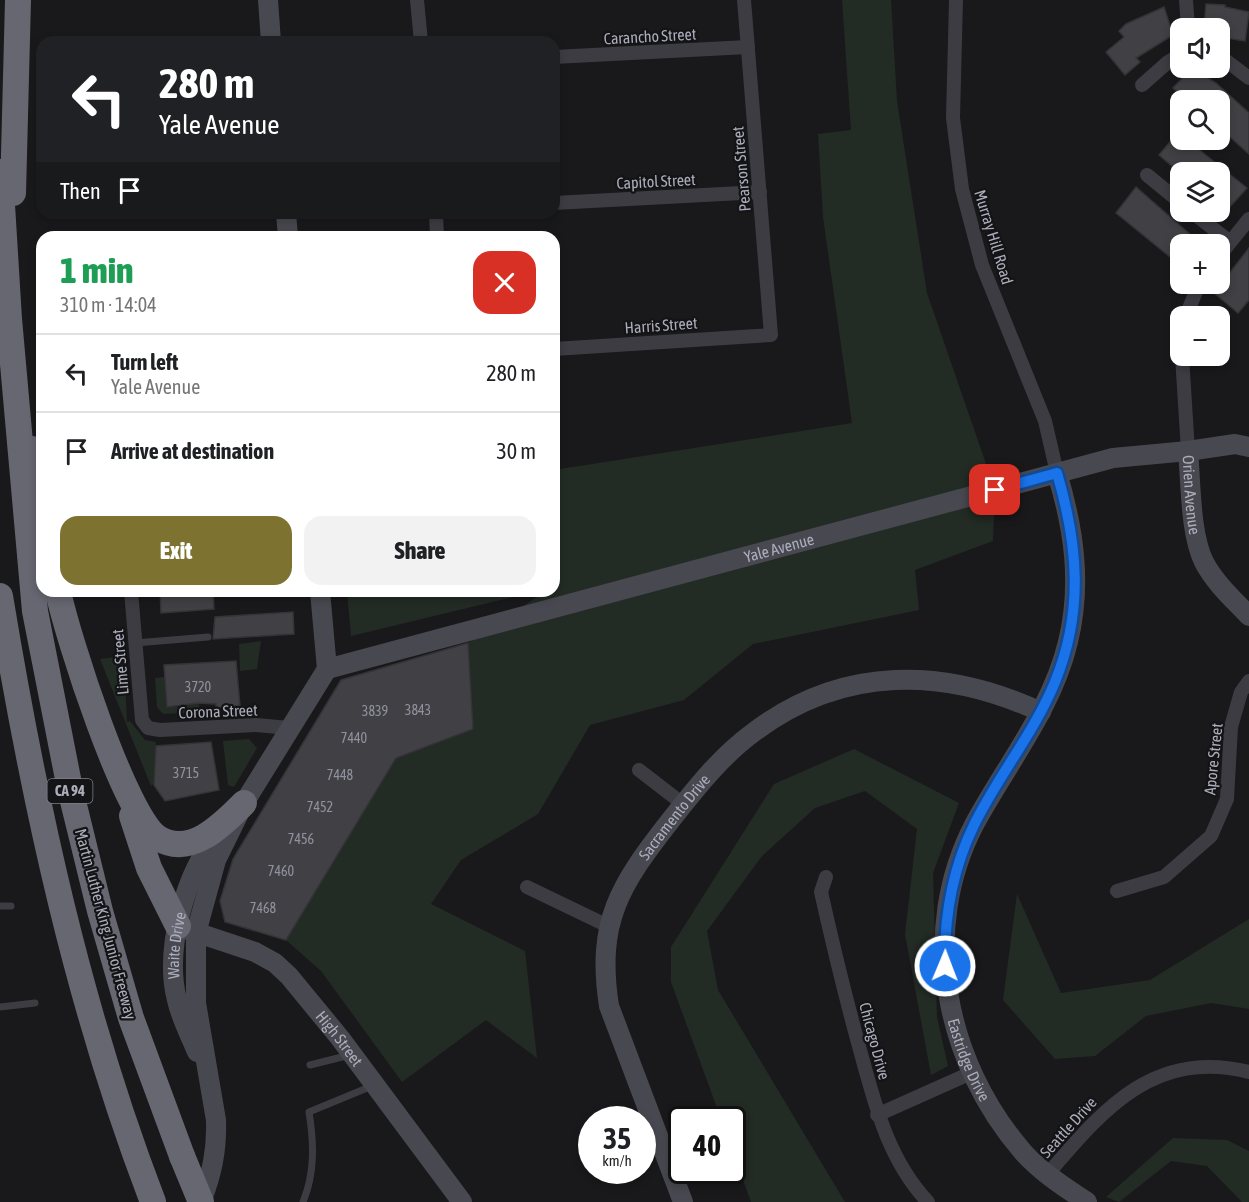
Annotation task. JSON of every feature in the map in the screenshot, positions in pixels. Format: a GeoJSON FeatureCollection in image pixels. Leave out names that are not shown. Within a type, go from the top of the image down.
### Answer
{"type":"FeatureCollection","features":[{"type":"Feature","properties":{"kind":"highway"},"geometry":{"type":"LineString","coordinates":[[9,319],[18,0]]}},
{"type":"Feature","properties":{"kind":"highway","name":"Martin Luther King Junior Freeway"},"geometry":{"type":"LineString","coordinates":[[0,172],[9,319],[35,610],[70,789],[100,911],[131,1018],[201,1202]]}},
{"type":"Feature","properties":{"kind":"highway"},"geometry":{"type":"LineString","coordinates":[[17,413],[36,459]]}},
{"type":"Feature","properties":{"kind":"highway","name":"CA 94"},"geometry":{"type":"LineString","coordinates":[[0,596],[16,694],[58,898],[137,1155],[148,1201]]}},
{"type":"Feature","properties":{"kind":"highway"},"geometry":{"type":"LineString","coordinates":[[60,597],[74,648],[149,868],[187,930]]}},
{"type":"Feature","properties":{"kind":"highway"},"geometry":{"type":"LineString","coordinates":[[118,774],[135,810],[147,827],[159,838],[174,843],[188,843],[205,837],[222,825],[244,803]]}},
{"type":"Feature","properties":{"kind":"street"},"geometry":{"type":"LineString","coordinates":[[268,0],[271,36]]}},
{"type":"Feature","properties":{"kind":"street"},"geometry":{"type":"LineString","coordinates":[[417,0],[420,36]]}},
{"type":"Feature","properties":{"kind":"street","name":"Pearson Street"},"geometry":{"type":"LineString","coordinates":[[744,0],[771,335]]}},
{"type":"Feature","properties":{"kind":"street","name":"Murray Hill Road"},"geometry":{"type":"LineString","coordinates":[[956,0],[953,118],[962,189],[982,266],[1045,421],[1057,473]]}},
{"type":"Feature","properties":{"kind":"street"},"geometry":{"type":"LineString","coordinates":[[1186,0],[1187,18]]}},
{"type":"Feature","properties":{"kind":"street","name":"Carancho Street"},"geometry":{"type":"LineString","coordinates":[[560,57],[748,47]]}},
{"type":"Feature","properties":{"kind":"street"},"geometry":{"type":"LineString","coordinates":[[1142,85],[1170,61]]}},
{"type":"Feature","properties":{"kind":"street"},"geometry":{"type":"LineString","coordinates":[[1230,64],[1249,78]]}},
{"type":"Feature","properties":{"kind":"street"},"geometry":{"type":"LineString","coordinates":[[1147,175],[1170,194]]}},
{"type":"Feature","properties":{"kind":"street","name":"Capitol Street"},"geometry":{"type":"LineString","coordinates":[[560,203],[760,192]]}},
{"type":"Feature","properties":{"kind":"street"},"geometry":{"type":"LineString","coordinates":[[1230,240],[1249,219]]}},
{"type":"Feature","properties":{"kind":"street"},"geometry":{"type":"LineString","coordinates":[[1205,222],[1220,234]]}},
{"type":"Feature","properties":{"kind":"street","name":"Harris Street"},"geometry":{"type":"LineString","coordinates":[[560,349],[771,335]]}},
{"type":"Feature","properties":{"kind":"street","name":"Orien Avenue"},"geometry":{"type":"LineString","coordinates":[[1183,366],[1197,542],[1204,562],[1224,591],[1249,616]]}},
{"type":"Feature","properties":{"kind":"street","name":"Yale Avenue"},"geometry":{"type":"LineString","coordinates":[[327,669],[1113,458],[1188,451],[1244,441]]}},
{"type":"Feature","properties":{"kind":"street","name":"Eastridge Drive"},"geometry":{"type":"LineString","coordinates":[[1057,473],[1069,514],[1076,555],[1075,588],[1067,644],[1055,681],[1041,712],[974,825],[959,864],[949,904],[944,945],[946,986],[957,1038],[971,1072],[994,1116],[1024,1153],[1047,1175],[1087,1202]]}},
{"type":"Feature","properties":{"kind":"street","name":"Lime Street"},"geometry":{"type":"LineString","coordinates":[[131,597],[142,720],[148,728]]}},
{"type":"Feature","properties":{"kind":"street"},"geometry":{"type":"LineString","coordinates":[[321,597],[327,669]]}},
{"type":"Feature","properties":{"kind":"street","name":"Waite Drive"},"geometry":{"type":"LineString","coordinates":[[201,1202],[213,1168],[217,1142],[214,1100],[177,999],[173,979],[187,930],[216,860],[244,803],[327,669]]}},
{"type":"Feature","properties":{"kind":"street","name":"Sacramento Drive"},"geometry":{"type":"LineString","coordinates":[[681,1201],[609,1006],[605,958],[608,926],[622,891],[637,864],[706,776],[755,731],[832,691],[866,683],[932,679],[1006,696],[1041,712]]}},
{"type":"Feature","properties":{"kind":"street","name":"Apore Street"},"geometry":{"type":"LineString","coordinates":[[1117,891],[1164,878],[1211,836],[1227,799],[1231,727],[1241,692],[1249,681]]}},
{"type":"Feature","properties":{"kind":"street","name":"Corona Street"},"geometry":{"type":"LineString","coordinates":[[148,728],[160,730],[256,725],[289,728]]}},
{"type":"Feature","properties":{"kind":"street"},"geometry":{"type":"LineString","coordinates":[[639,770],[683,804]]}},
{"type":"Feature","properties":{"kind":"street","name":"Chicago Drive"},"geometry":{"type":"LineString","coordinates":[[826,877],[820,892],[877,1115],[896,1155],[917,1190],[928,1202]]}},
{"type":"Feature","properties":{"kind":"street"},"geometry":{"type":"LineString","coordinates":[[528,887],[608,926]]}},
{"type":"Feature","properties":{"kind":"street","name":"High Street"},"geometry":{"type":"LineString","coordinates":[[187,930],[233,943],[275,963],[306,993],[462,1202]]}},
{"type":"Feature","properties":{"kind":"street","name":"Seattle Drive"},"geometry":{"type":"LineString","coordinates":[[1047,1175],[1097,1116],[1139,1086],[1188,1070],[1205,1067],[1249,1072]]}},
{"type":"Feature","properties":{"kind":"street"},"geometry":{"type":"LineString","coordinates":[[877,1115],[971,1072]]}},
{"type":"Feature","properties":{"kind":"lane"},"geometry":{"type":"LineString","coordinates":[[135,643],[208,637]]}},
{"type":"Feature","properties":{"kind":"lane"},"geometry":{"type":"LineString","coordinates":[[0,906],[11,906]]}},
{"type":"Feature","properties":{"kind":"lane"},"geometry":{"type":"LineString","coordinates":[[0,1007],[35,1003]]}},
{"type":"Feature","properties":{"kind":"lane"},"geometry":{"type":"LineString","coordinates":[[310,1065],[352,1054]]}},
{"type":"Feature","properties":{"kind":"lane"},"geometry":{"type":"LineString","coordinates":[[303,1202],[311,1183],[314,1138],[309,1112],[375,1085]]}},
{"type":"Feature","properties":{"kind":"shaded area"},"geometry":{"type":"Polygon","coordinates":[[[842,0],[891,0],[897,101],[927,293],[995,490],[993,541],[915,570],[919,610],[753,644],[684,700],[590,725],[538,814],[461,860],[431,904],[525,951],[537,1058],[486,1020],[402,1082],[321,971],[286,940],[396,758],[473,729],[468,643],[537,597],[560,597],[560,469],[852,423],[823,217],[818,134],[851,130],[842,0]]]}},
{"type":"Feature","properties":{"kind":"shaded area"},"geometry":{"type":"Polygon","coordinates":[[[348,597],[513,597],[351,636],[348,597]]]}},
{"type":"Feature","properties":{"kind":"shaded area"},"geometry":{"type":"Polygon","coordinates":[[[261,641],[257,669],[240,671],[239,644],[261,641]]]}},
{"type":"Feature","properties":{"kind":"shaded area"},"geometry":{"type":"Polygon","coordinates":[[[124,656],[127,722],[130,721],[145,740],[156,742],[154,783],[151,786],[100,659],[124,656]]]}},
{"type":"Feature","properties":{"kind":"shaded area"},"geometry":{"type":"Polygon","coordinates":[[[187,671],[196,686],[200,712],[163,714],[157,707],[155,678],[165,677],[167,707],[187,707],[187,671]]]}},
{"type":"Feature","properties":{"kind":"shaded area"},"geometry":{"type":"Polygon","coordinates":[[[249,739],[257,748],[234,787],[228,785],[223,741],[249,739]]]}},
{"type":"Feature","properties":{"kind":"shaded area"},"geometry":{"type":"Polygon","coordinates":[[[854,749],[959,803],[933,873],[937,1017],[948,1066],[931,1075],[905,934],[917,829],[865,791],[815,808],[762,856],[707,931],[718,990],[845,1202],[751,1202],[744,1184],[746,1106],[716,1106],[671,982],[671,947],[774,784],[854,749]]]}},
{"type":"Feature","properties":{"kind":"shaded area"},"geometry":{"type":"Polygon","coordinates":[[[1017,894],[1061,993],[1150,980],[1249,919],[1249,1009],[1211,1003],[1146,1016],[1095,1056],[1055,1059],[1003,1000],[1017,894]]]}},
{"type":"Feature","properties":{"kind":"shaded area"},"geometry":{"type":"Polygon","coordinates":[[[1173,1138],[1227,1140],[1249,1151],[1249,1202],[1242,1202],[1207,1166],[1171,1161],[1119,1202],[1106,1197],[1173,1138]]]}},
{"type":"Feature","properties":{"kind":"building"},"geometry":{"type":"Polygon","coordinates":[[[1206,4],[1225,5],[1225,7],[1249,12],[1245,41],[1230,39],[1230,18],[1205,18],[1206,4]]]}},
{"type":"Feature","properties":{"kind":"building"},"geometry":{"type":"Polygon","coordinates":[[[1164,7],[1170,26],[1170,37],[1136,58],[1140,62],[1125,75],[1106,52],[1124,37],[1119,31],[1126,24],[1164,7]]]}},
{"type":"Feature","properties":{"kind":"building"},"geometry":{"type":"Polygon","coordinates":[[[1182,78],[1208,78],[1224,90],[1175,90],[1173,88],[1182,78]]]}},
{"type":"Feature","properties":{"kind":"building"},"geometry":{"type":"Polygon","coordinates":[[[1230,96],[1249,113],[1249,154],[1230,137],[1230,96]]]}},
{"type":"Feature","properties":{"kind":"building"},"geometry":{"type":"Polygon","coordinates":[[[1170,142],[1170,150],[1200,150],[1214,162],[1170,162],[1170,164],[1159,155],[1170,142]]]}},
{"type":"Feature","properties":{"kind":"building"},"geometry":{"type":"Polygon","coordinates":[[[1230,174],[1247,188],[1230,207],[1230,174]]]}},
{"type":"Feature","properties":{"kind":"building"},"geometry":{"type":"Polygon","coordinates":[[[1136,187],[1170,217],[1170,222],[1176,222],[1190,234],[1170,234],[1170,257],[1116,213],[1136,187]]]}},
{"type":"Feature","properties":{"kind":"building"},"geometry":{"type":"Polygon","coordinates":[[[1249,248],[1249,300],[1238,313],[1215,294],[1230,294],[1230,272],[1249,248]]]}},
{"type":"Feature","properties":{"kind":"building"},"geometry":{"type":"Polygon","coordinates":[[[160,597],[213,597],[214,609],[161,613],[160,597]]]}},
{"type":"Feature","properties":{"kind":"building"},"geometry":{"type":"Polygon","coordinates":[[[293,612],[294,634],[213,639],[215,617],[293,612]]]}},
{"type":"Feature","properties":{"kind":"building"},"geometry":{"type":"Polygon","coordinates":[[[468,643],[473,729],[396,758],[286,940],[225,922],[220,901],[233,859],[341,680],[468,643]]]}},
{"type":"Feature","properties":{"kind":"building"},"geometry":{"type":"Polygon","coordinates":[[[236,661],[240,706],[216,708],[216,704],[198,703],[167,707],[164,665],[236,661]]]}},
{"type":"Feature","properties":{"kind":"building"},"geometry":{"type":"Polygon","coordinates":[[[211,742],[219,790],[165,801],[154,785],[156,746],[211,742]]]}},
{"type":"Feature","properties":{"kind":"route"},"geometry":{"type":"LineString","coordinates":[[945,966],[946,924],[953,883],[959,864],[974,825],[1041,712],[1055,681],[1072,623],[1076,555],[1069,514],[1057,473],[995,490]]}}]}
